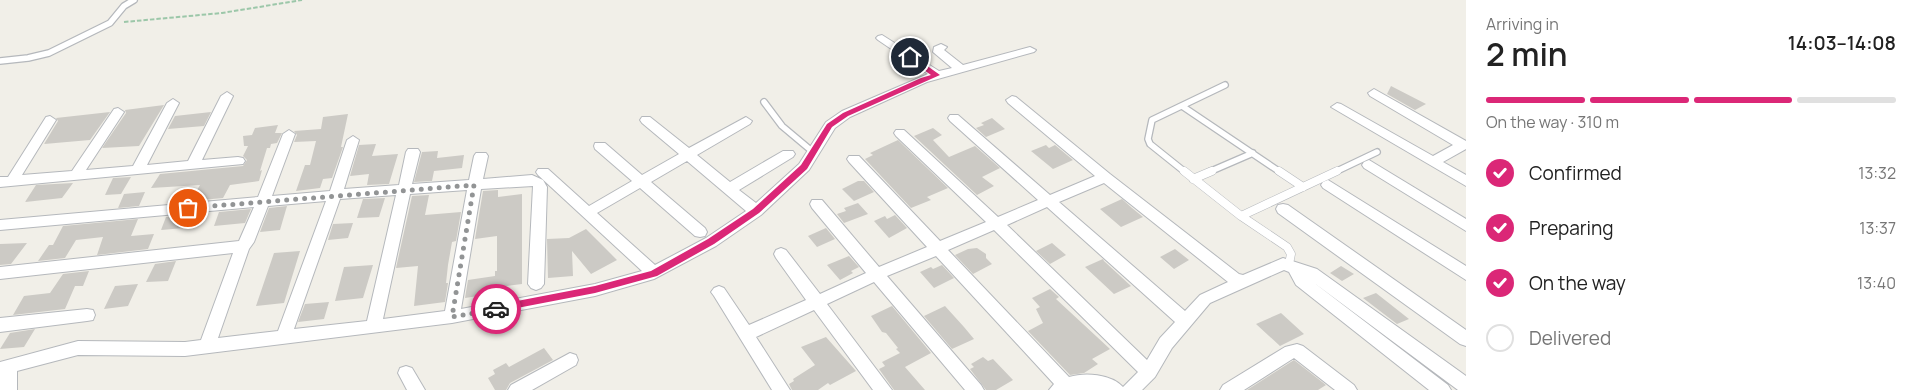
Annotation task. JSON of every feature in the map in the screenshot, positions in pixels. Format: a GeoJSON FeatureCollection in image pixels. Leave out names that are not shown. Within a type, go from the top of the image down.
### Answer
{"type":"FeatureCollection","features":[{"type":"Feature","properties":{"kind":"street"},"geometry":{"type":"LineString","coordinates":[[882,38],[937,75]]}},
{"type":"Feature","properties":{"kind":"street"},"geometry":{"type":"LineString","coordinates":[[941,47],[938,49],[939,52],[961,69]]}},
{"type":"Feature","properties":{"kind":"street"},"geometry":{"type":"LineString","coordinates":[[8,390],[5,368],[78,348],[185,349],[452,317],[595,290],[654,274],[711,242],[756,211],[804,167],[830,125],[846,114],[923,79],[1030,50]]}},
{"type":"Feature","properties":{"kind":"street"},"geometry":{"type":"LineString","coordinates":[[1374,93],[1461,144],[1461,146],[1433,162]]}},
{"type":"Feature","properties":{"kind":"street"},"geometry":{"type":"LineString","coordinates":[[194,164],[227,96]]}},
{"type":"Feature","properties":{"kind":"street"},"geometry":{"type":"LineString","coordinates":[[1012,100],[1105,177],[1239,282]]}},
{"type":"Feature","properties":{"kind":"street"},"geometry":{"type":"LineString","coordinates":[[137,170],[173,103]]}},
{"type":"Feature","properties":{"kind":"street"},"geometry":{"type":"LineString","coordinates":[[1337,107],[1466,181]]}},
{"type":"Feature","properties":{"kind":"street"},"geometry":{"type":"LineString","coordinates":[[76,175],[118,112]]}},
{"type":"Feature","properties":{"kind":"street"},"geometry":{"type":"LineString","coordinates":[[954,118],[1185,321]]}},
{"type":"Feature","properties":{"kind":"street"},"geometry":{"type":"LineString","coordinates":[[6,181],[50,120]]}},
{"type":"Feature","properties":{"kind":"street"},"geometry":{"type":"LineString","coordinates":[[646,120],[756,211]]}},
{"type":"Feature","properties":{"kind":"street"},"geometry":{"type":"LineString","coordinates":[[587,212],[746,121]]}},
{"type":"Feature","properties":{"kind":"street"},"geometry":{"type":"LineString","coordinates":[[900,133],[996,223],[1149,372]]}},
{"type":"Feature","properties":{"kind":"street"},"geometry":{"type":"LineString","coordinates":[[208,347],[243,246],[247,242],[289,134]]}},
{"type":"Feature","properties":{"kind":"street"},"geometry":{"type":"LineString","coordinates":[[284,336],[336,195],[353,140]]}},
{"type":"Feature","properties":{"kind":"street"},"geometry":{"type":"LineString","coordinates":[[600,146],[700,232]]}},
{"type":"Feature","properties":{"kind":"street"},"geometry":{"type":"LineString","coordinates":[[373,327],[413,152]]}},
{"type":"Feature","properties":{"kind":"street"},"geometry":{"type":"LineString","coordinates":[[730,189],[788,154]]}},
{"type":"Feature","properties":{"kind":"street"},"geometry":{"type":"LineString","coordinates":[[452,317],[474,185],[481,156]]}},
{"type":"Feature","properties":{"kind":"street"},"geometry":{"type":"LineString","coordinates":[[854,159],[940,249],[1062,387],[1075,381],[1088,381],[1106,385],[1116,390]]}},
{"type":"Feature","properties":{"kind":"street"},"geometry":{"type":"LineString","coordinates":[[6,181],[238,161]]}},
{"type":"Feature","properties":{"kind":"street"},"geometry":{"type":"LineString","coordinates":[[1369,166],[1466,226]]}},
{"type":"Feature","properties":{"kind":"street"},"geometry":{"type":"LineString","coordinates":[[543,172],[654,274]]}},
{"type":"Feature","properties":{"kind":"street"},"geometry":{"type":"LineString","coordinates":[[746,334],[878,274],[1105,177]]}},
{"type":"Feature","properties":{"kind":"street"},"geometry":{"type":"LineString","coordinates":[[0,225],[336,195],[532,180],[538,182],[540,187],[536,284]]}},
{"type":"Feature","properties":{"kind":"street"},"geometry":{"type":"LineString","coordinates":[[1328,185],[1466,274]]}},
{"type":"Feature","properties":{"kind":"street"},"geometry":{"type":"LineString","coordinates":[[817,204],[975,390]]}},
{"type":"Feature","properties":{"kind":"street"},"geometry":{"type":"LineString","coordinates":[[1284,209],[1466,339]]}},
{"type":"Feature","properties":{"kind":"street"},"geometry":{"type":"LineString","coordinates":[[0,273],[243,246]]}},
{"type":"Feature","properties":{"kind":"street"},"geometry":{"type":"LineString","coordinates":[[781,254],[883,390]]}},
{"type":"Feature","properties":{"kind":"street"},"geometry":{"type":"LineString","coordinates":[[1130,390],[1149,372],[1166,342],[1210,296],[1231,290],[1239,282],[1278,265],[1291,266],[1312,273],[1466,386]]}},
{"type":"Feature","properties":{"kind":"street"},"geometry":{"type":"LineString","coordinates":[[1291,266],[1301,281],[1442,390]]}},
{"type":"Feature","properties":{"kind":"street"},"geometry":{"type":"LineString","coordinates":[[719,292],[781,390]]}},
{"type":"Feature","properties":{"kind":"street"},"geometry":{"type":"LineString","coordinates":[[0,325],[87,315]]}},
{"type":"Feature","properties":{"kind":"street"},"geometry":{"type":"LineString","coordinates":[[1229,390],[1291,352],[1297,351],[1348,390]]}},
{"type":"Feature","properties":{"kind":"street"},"geometry":{"type":"LineString","coordinates":[[517,390],[570,360]]}},
{"type":"Feature","properties":{"kind":"street"},"geometry":{"type":"LineString","coordinates":[[406,373],[416,390]]}},
{"type":"Feature","properties":{"kind":"lane"},"geometry":{"type":"LineString","coordinates":[[0,61],[28,58],[49,53],[110,23],[124,6],[134,0]]}},
{"type":"Feature","properties":{"kind":"lane"},"geometry":{"type":"LineString","coordinates":[[1225,86],[1152,120],[1148,139],[1155,150],[1241,216],[1287,247],[1291,254],[1291,266]]}},
{"type":"Feature","properties":{"kind":"lane"},"geometry":{"type":"LineString","coordinates":[[764,102],[779,123],[813,152]]}},
{"type":"Feature","properties":{"kind":"lane"},"geometry":{"type":"LineString","coordinates":[[1182,106],[1302,187]]}},
{"type":"Feature","properties":{"kind":"lane"},"geometry":{"type":"LineString","coordinates":[[1241,216],[1377,152]]}},
{"type":"Feature","properties":{"kind":"lane"},"geometry":{"type":"LineString","coordinates":[[1193,178],[1253,154]]}},
{"type":"Feature","properties":{"kind":"path"},"geometry":{"type":"LineString","coordinates":[[110,23],[222,13],[302,0]]}},
{"type":"Feature","properties":{"kind":"building"},"geometry":{"type":"Polygon","coordinates":[[[1391,86],[1426,104],[1415,110],[1387,94],[1391,86]]]}},
{"type":"Feature","properties":{"kind":"building"},"geometry":{"type":"Polygon","coordinates":[[[164,105],[139,146],[102,148],[126,113],[125,110],[164,105]]]}},
{"type":"Feature","properties":{"kind":"building"},"geometry":{"type":"Polygon","coordinates":[[[110,112],[90,140],[44,144],[58,121],[56,118],[110,112]]]}},
{"type":"Feature","properties":{"kind":"building"},"geometry":{"type":"Polygon","coordinates":[[[211,112],[204,126],[168,129],[175,116],[211,112]]]}},
{"type":"Feature","properties":{"kind":"building"},"geometry":{"type":"Polygon","coordinates":[[[348,114],[341,147],[343,147],[332,178],[323,179],[320,188],[296,191],[305,165],[310,165],[316,141],[294,142],[297,135],[294,131],[321,129],[323,117],[348,114]]]}},
{"type":"Feature","properties":{"kind":"building"},"geometry":{"type":"Polygon","coordinates":[[[992,118],[1005,129],[986,137],[976,128],[984,125],[981,123],[992,118]]]}},
{"type":"Feature","properties":{"kind":"building"},"geometry":{"type":"Polygon","coordinates":[[[278,125],[275,133],[282,133],[277,143],[271,144],[270,148],[267,148],[259,181],[230,185],[223,198],[191,201],[200,185],[151,188],[160,174],[243,166],[247,160],[243,156],[248,146],[244,146],[243,136],[252,135],[255,128],[278,125]]]}},
{"type":"Feature","properties":{"kind":"building"},"geometry":{"type":"Polygon","coordinates":[[[933,128],[942,135],[933,140],[949,157],[975,146],[1000,168],[982,177],[994,186],[977,195],[914,136],[933,128]]]}},
{"type":"Feature","properties":{"kind":"building"},"geometry":{"type":"Polygon","coordinates":[[[898,140],[948,188],[927,197],[931,200],[911,208],[865,159],[873,155],[870,153],[898,140]]]}},
{"type":"Feature","properties":{"kind":"building"},"geometry":{"type":"Polygon","coordinates":[[[376,144],[372,156],[398,154],[389,184],[367,185],[369,174],[350,176],[359,145],[376,144]]]}},
{"type":"Feature","properties":{"kind":"building"},"geometry":{"type":"Polygon","coordinates":[[[1046,145],[1049,148],[1055,145],[1073,160],[1053,169],[1031,151],[1046,145]]]}},
{"type":"Feature","properties":{"kind":"building"},"geometry":{"type":"Polygon","coordinates":[[[438,151],[437,158],[464,155],[462,168],[434,171],[432,181],[414,182],[422,152],[438,151]]]}},
{"type":"Feature","properties":{"kind":"building"},"geometry":{"type":"Polygon","coordinates":[[[131,177],[121,194],[105,195],[113,178],[131,177]]]}},
{"type":"Feature","properties":{"kind":"building"},"geometry":{"type":"Polygon","coordinates":[[[858,181],[864,181],[874,192],[854,201],[842,189],[858,181]]]}},
{"type":"Feature","properties":{"kind":"building"},"geometry":{"type":"Polygon","coordinates":[[[73,183],[62,198],[25,202],[36,185],[73,183]]]}},
{"type":"Feature","properties":{"kind":"building"},"geometry":{"type":"Polygon","coordinates":[[[498,190],[498,197],[522,194],[522,284],[491,288],[491,294],[465,298],[468,280],[495,276],[495,271],[497,271],[497,236],[475,239],[483,191],[498,190]]]}},
{"type":"Feature","properties":{"kind":"building"},"geometry":{"type":"Polygon","coordinates":[[[145,192],[139,206],[118,208],[124,194],[145,192]]]}},
{"type":"Feature","properties":{"kind":"building"},"geometry":{"type":"Polygon","coordinates":[[[429,195],[425,215],[461,212],[456,241],[452,242],[445,302],[414,306],[418,266],[396,268],[412,196],[429,195]]]}},
{"type":"Feature","properties":{"kind":"building"},"geometry":{"type":"Polygon","coordinates":[[[385,198],[379,217],[357,218],[363,199],[385,198]]]}},
{"type":"Feature","properties":{"kind":"building"},"geometry":{"type":"Polygon","coordinates":[[[1122,199],[1143,217],[1121,227],[1100,209],[1122,199]]]}},
{"type":"Feature","properties":{"kind":"building"},"geometry":{"type":"Polygon","coordinates":[[[858,203],[868,214],[844,223],[837,214],[846,211],[844,208],[858,203]]]}},
{"type":"Feature","properties":{"kind":"building"},"geometry":{"type":"Polygon","coordinates":[[[287,206],[280,230],[260,232],[269,208],[287,206]]]}},
{"type":"Feature","properties":{"kind":"building"},"geometry":{"type":"Polygon","coordinates":[[[251,209],[245,223],[214,226],[219,212],[251,209]]]}},
{"type":"Feature","properties":{"kind":"building"},"geometry":{"type":"Polygon","coordinates":[[[189,215],[184,228],[161,230],[166,217],[189,215]]]}},
{"type":"Feature","properties":{"kind":"building"},"geometry":{"type":"Polygon","coordinates":[[[895,215],[907,228],[889,238],[874,221],[885,216],[887,219],[895,215]]]}},
{"type":"Feature","properties":{"kind":"building"},"geometry":{"type":"Polygon","coordinates":[[[138,219],[131,236],[154,234],[148,249],[97,255],[103,237],[76,240],[65,258],[38,261],[49,245],[53,245],[63,226],[138,219]]]}},
{"type":"Feature","properties":{"kind":"building"},"geometry":{"type":"Polygon","coordinates":[[[353,223],[348,238],[328,240],[333,224],[353,223]]]}},
{"type":"Feature","properties":{"kind":"building"},"geometry":{"type":"Polygon","coordinates":[[[826,228],[835,239],[817,247],[808,236],[826,228]]]}},
{"type":"Feature","properties":{"kind":"building"},"geometry":{"type":"Polygon","coordinates":[[[586,229],[617,260],[591,274],[572,251],[573,276],[548,278],[547,239],[569,238],[586,229]]]}},
{"type":"Feature","properties":{"kind":"building"},"geometry":{"type":"Polygon","coordinates":[[[27,243],[11,264],[0,265],[0,244],[27,243]]]}},
{"type":"Feature","properties":{"kind":"building"},"geometry":{"type":"Polygon","coordinates":[[[1052,243],[1066,255],[1050,264],[1036,251],[1052,243]]]}},
{"type":"Feature","properties":{"kind":"building"},"geometry":{"type":"Polygon","coordinates":[[[977,248],[986,254],[986,258],[992,264],[973,274],[955,255],[968,249],[977,248]]]}},
{"type":"Feature","properties":{"kind":"building"},"geometry":{"type":"Polygon","coordinates":[[[1175,249],[1189,260],[1174,269],[1160,257],[1175,249]]]}},
{"type":"Feature","properties":{"kind":"building"},"geometry":{"type":"Polygon","coordinates":[[[300,251],[284,303],[256,306],[274,253],[300,251]]]}},
{"type":"Feature","properties":{"kind":"building"},"geometry":{"type":"Polygon","coordinates":[[[849,256],[859,267],[851,271],[853,273],[840,280],[827,265],[849,256]]]}},
{"type":"Feature","properties":{"kind":"building"},"geometry":{"type":"Polygon","coordinates":[[[1103,259],[1131,286],[1114,294],[1085,267],[1103,259]]]}},
{"type":"Feature","properties":{"kind":"building"},"geometry":{"type":"Polygon","coordinates":[[[176,261],[168,281],[146,282],[155,264],[176,261]]]}},
{"type":"Feature","properties":{"kind":"building"},"geometry":{"type":"Polygon","coordinates":[[[373,265],[363,298],[335,301],[344,267],[373,265]]]}},
{"type":"Feature","properties":{"kind":"building"},"geometry":{"type":"Polygon","coordinates":[[[942,265],[954,278],[934,288],[920,272],[942,265]]]}},
{"type":"Feature","properties":{"kind":"building"},"geometry":{"type":"Polygon","coordinates":[[[1341,266],[1354,274],[1342,281],[1330,273],[1341,266]]]}},
{"type":"Feature","properties":{"kind":"building"},"geometry":{"type":"Polygon","coordinates":[[[89,271],[83,286],[75,286],[65,309],[13,315],[24,296],[50,293],[63,274],[89,271]]]}},
{"type":"Feature","properties":{"kind":"building"},"geometry":{"type":"Polygon","coordinates":[[[138,284],[128,306],[104,309],[115,286],[138,284]]]}},
{"type":"Feature","properties":{"kind":"building"},"geometry":{"type":"Polygon","coordinates":[[[1050,289],[1059,297],[1056,299],[1110,349],[1092,359],[1098,364],[1084,373],[1070,375],[1028,331],[1043,323],[1036,309],[1040,307],[1032,298],[1050,289]]]}},
{"type":"Feature","properties":{"kind":"building"},"geometry":{"type":"Polygon","coordinates":[[[1376,293],[1409,319],[1397,324],[1363,298],[1376,293]]]}},
{"type":"Feature","properties":{"kind":"building"},"geometry":{"type":"Polygon","coordinates":[[[329,302],[324,319],[298,322],[305,304],[329,302]]]}},
{"type":"Feature","properties":{"kind":"building"},"geometry":{"type":"Polygon","coordinates":[[[892,306],[931,353],[905,367],[925,390],[894,390],[879,369],[885,366],[882,362],[900,353],[896,349],[898,348],[886,333],[882,332],[871,316],[892,306]]]}},
{"type":"Feature","properties":{"kind":"building"},"geometry":{"type":"Polygon","coordinates":[[[945,306],[974,339],[952,349],[924,316],[945,306]]]}},
{"type":"Feature","properties":{"kind":"building"},"geometry":{"type":"Polygon","coordinates":[[[1281,313],[1304,334],[1280,346],[1256,324],[1281,313]]]}},
{"type":"Feature","properties":{"kind":"building"},"geometry":{"type":"Polygon","coordinates":[[[35,329],[24,347],[0,349],[10,333],[35,329]]]}},
{"type":"Feature","properties":{"kind":"building"},"geometry":{"type":"Polygon","coordinates":[[[826,337],[856,371],[830,385],[828,383],[818,390],[792,390],[789,384],[794,381],[793,379],[815,365],[801,347],[826,337]]]}},
{"type":"Feature","properties":{"kind":"building"},"geometry":{"type":"Polygon","coordinates":[[[544,348],[553,360],[510,383],[506,390],[495,390],[488,378],[495,374],[493,370],[506,363],[509,367],[544,348]]]}},
{"type":"Feature","properties":{"kind":"building"},"geometry":{"type":"Polygon","coordinates":[[[983,357],[988,361],[993,359],[1013,380],[996,390],[986,390],[970,369],[974,367],[971,364],[983,357]]]}},
{"type":"Feature","properties":{"kind":"building"},"geometry":{"type":"Polygon","coordinates":[[[1294,360],[1326,385],[1318,390],[1247,390],[1294,360]]]}},
{"type":"Feature","properties":{"kind":"way so far"},"geometry":{"type":"LineString","coordinates":[[188,208],[474,185],[452,317],[496,309]]}},
{"type":"Feature","properties":{"kind":"route"},"geometry":{"type":"LineString","coordinates":[[496,309],[595,290],[654,274],[711,242],[756,211],[804,167],[830,125],[846,114],[923,79],[937,75],[910,57]]}}]}
